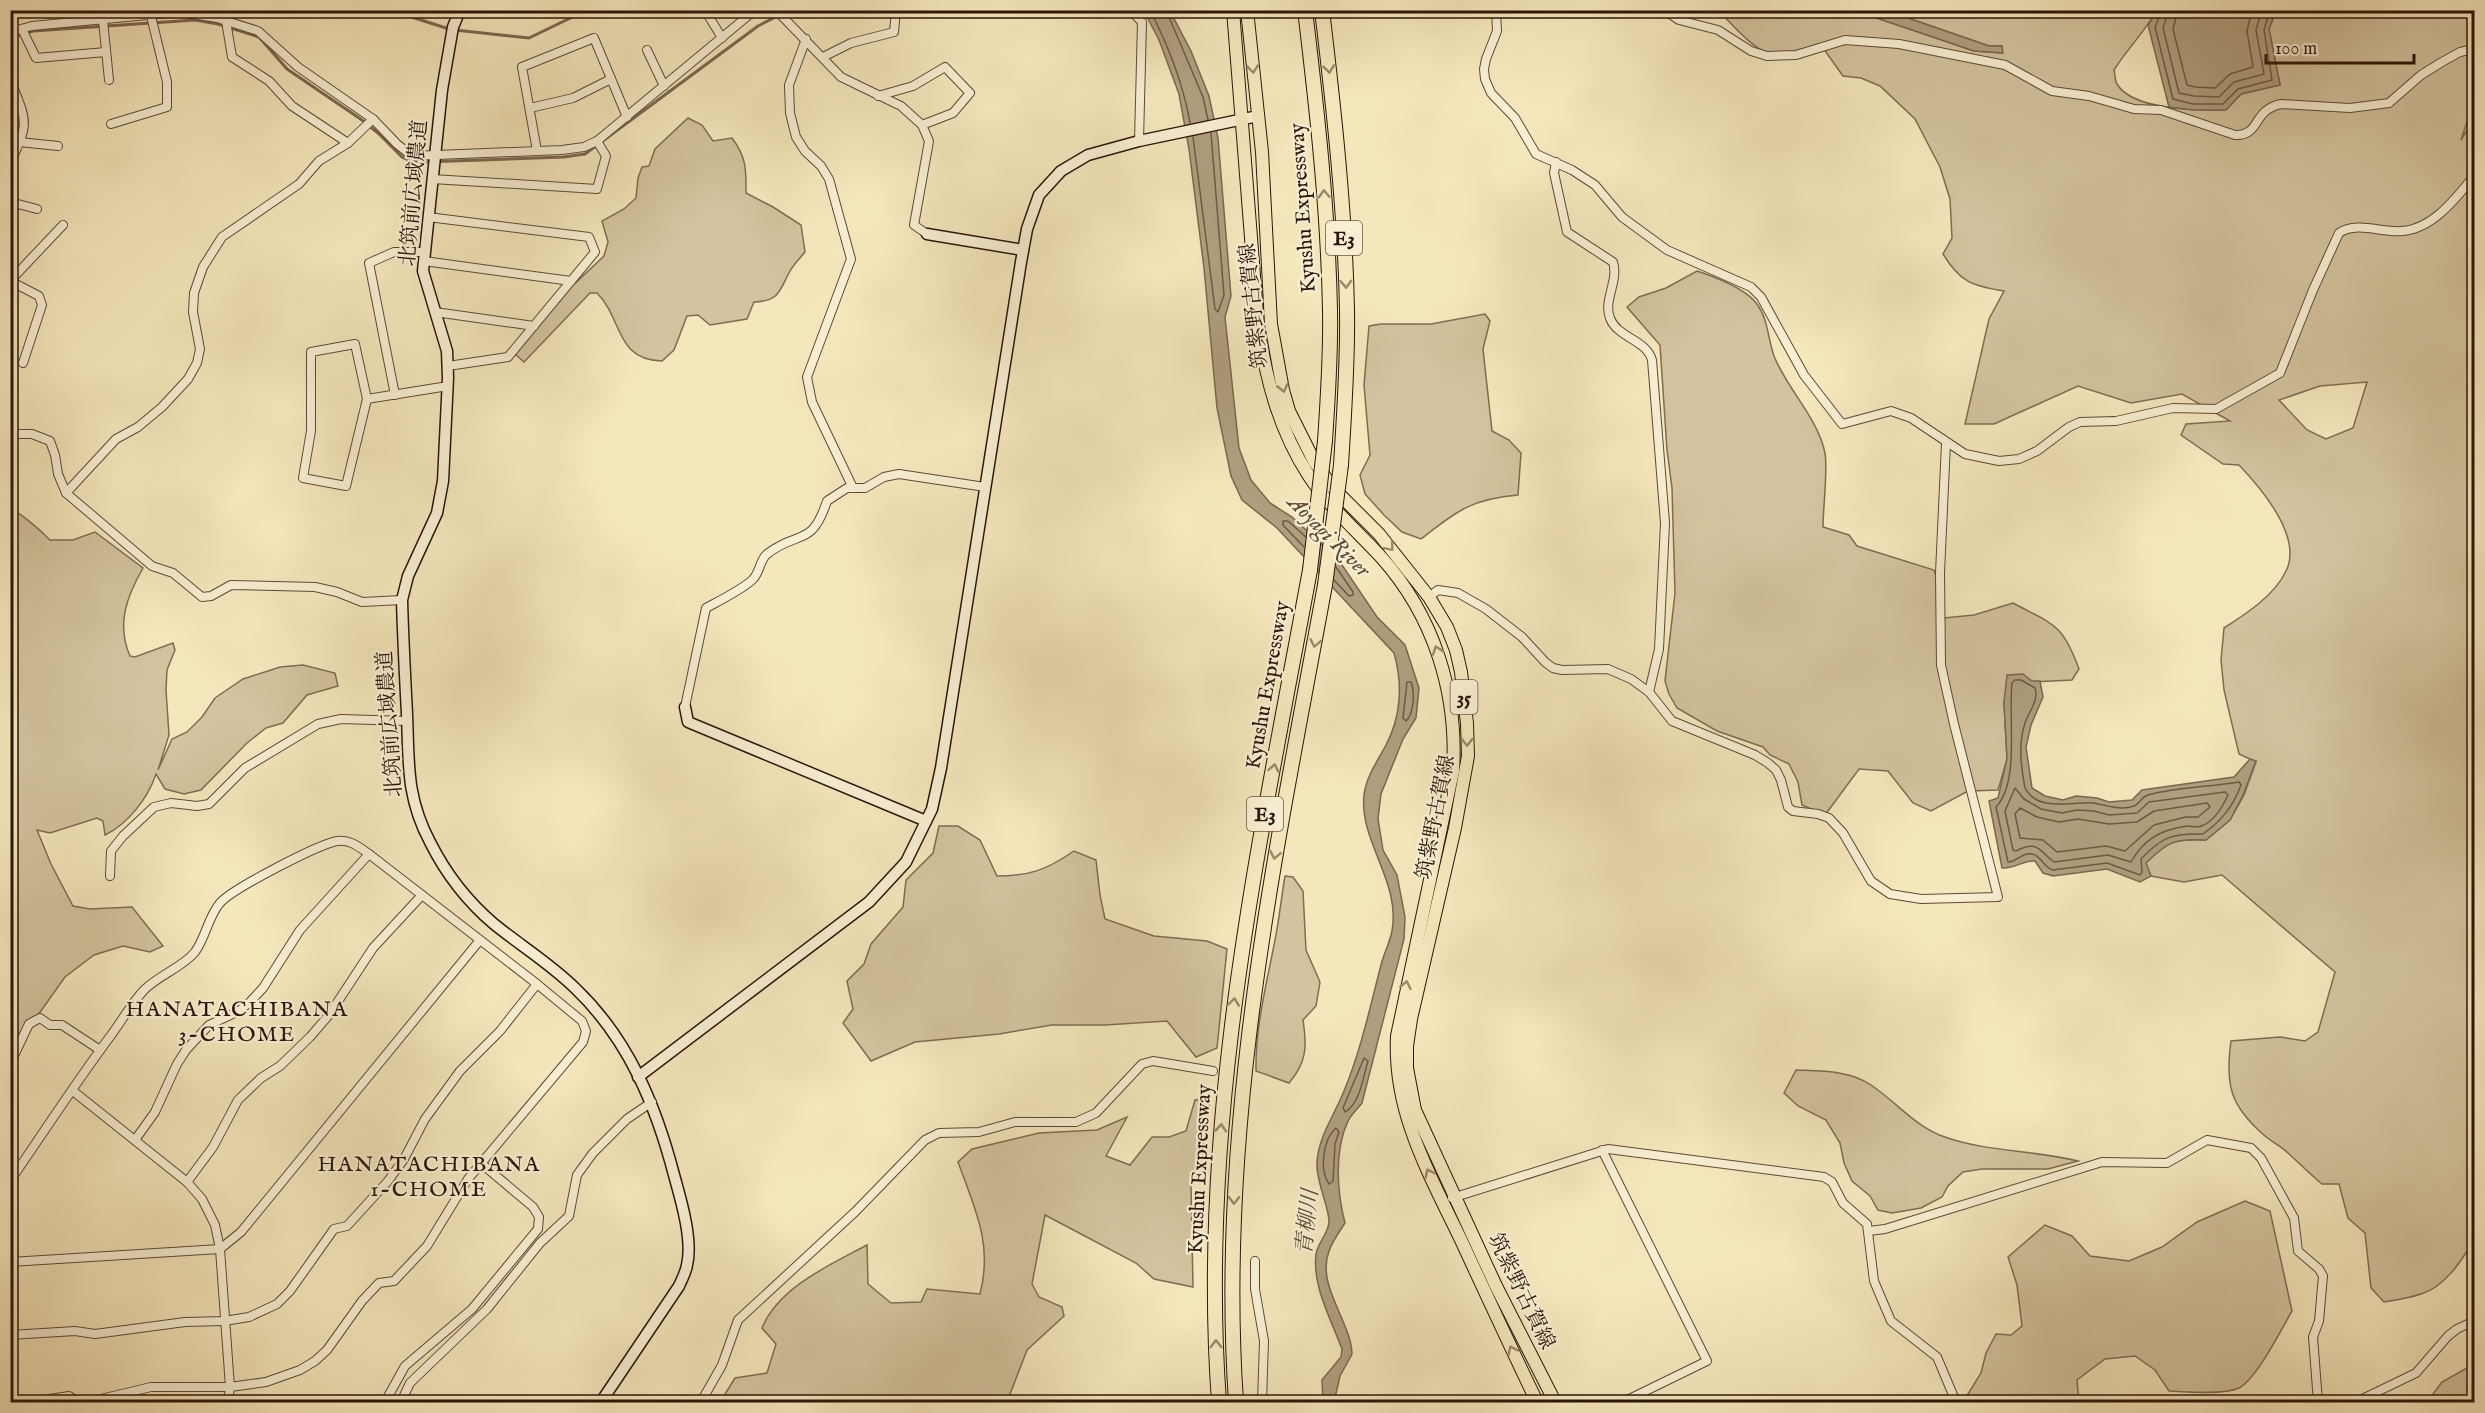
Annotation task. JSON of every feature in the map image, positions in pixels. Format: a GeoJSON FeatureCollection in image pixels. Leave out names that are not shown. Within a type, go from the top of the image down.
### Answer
{"type":"FeatureCollection","features":[{"type":"Feature","properties":{"kind":"highway","name":"Kyushu Expressway"},"geometry":{"type":"LineString","coordinates":[[1219,1402],[1216,1367],[1217,1179],[1227,1060],[1236,980],[1310,570],[1325,441],[1329,373],[1328,259],[1323,178],[1305,10]]}},
{"type":"Feature","properties":{"kind":"highway","name":"Kyushu Expressway"},"geometry":{"type":"LineString","coordinates":[[1236,1402],[1232,1255],[1234,1187],[1244,1062],[1273,866],[1325,585],[1341,465],[1346,365],[1345,258],[1340,179],[1322,10]]}},
{"type":"Feature","properties":{"kind":"main road","name":"筑紫野古賀線"},"geometry":{"type":"LineString","coordinates":[[1233,10],[1258,326],[1263,360],[1283,430],[1298,458],[1328,503],[1382,559],[1418,608],[1432,637],[1445,674],[1452,710],[1455,740],[1453,771],[1404,994],[1397,1036],[1396,1061],[1404,1108],[1421,1156],[1537,1402]]}},
{"type":"Feature","properties":{"kind":"main road","name":"筑紫野古賀線"},"geometry":{"type":"LineString","coordinates":[[1247,10],[1258,116],[1271,324],[1283,390],[1290,411],[1314,460],[1332,487],[1379,534],[1429,597],[1447,627],[1456,650],[1465,703],[1468,756],[1455,828],[1411,1019],[1407,1046],[1407,1068],[1415,1110],[1455,1198],[1555,1402]]}},
{"type":"Feature","properties":{"kind":"street","name":"北筑前広域農道"},"geometry":{"type":"LineString","coordinates":[[460,10],[453,27],[442,90],[424,256],[423,271],[447,351],[448,386],[444,481],[437,513],[408,576],[402,600],[407,755],[413,804],[438,858],[470,901],[577,989],[619,1041],[652,1102],[679,1192],[688,1240],[687,1264],[679,1286],[601,1402]]}},
{"type":"Feature","properties":{"kind":"street"},"geometry":{"type":"LineString","coordinates":[[705,10],[722,38]]}},
{"type":"Feature","properties":{"kind":"street"},"geometry":{"type":"LineString","coordinates":[[10,32],[32,26],[103,20],[133,14],[151,16],[179,11],[217,14],[226,21],[258,31],[298,67],[373,119],[412,156],[584,147],[597,141],[627,117],[755,10]]}},
{"type":"Feature","properties":{"kind":"street"},"geometry":{"type":"LineString","coordinates":[[776,10],[841,77],[901,106],[922,125],[929,141],[914,225],[927,234],[1023,250]]}},
{"type":"Feature","properties":{"kind":"street"},"geometry":{"type":"LineString","coordinates":[[823,57],[850,43],[894,32],[896,10]]}},
{"type":"Feature","properties":{"kind":"street"},"geometry":{"type":"LineString","coordinates":[[1130,10],[1142,22],[1139,141]]}},
{"type":"Feature","properties":{"kind":"street"},"geometry":{"type":"LineString","coordinates":[[1496,10],[1497,31],[1484,69],[1485,80],[1491,93],[1515,118],[1536,154],[1556,162],[1595,185],[1622,217],[1667,250],[1751,287],[1761,297],[1804,375],[1842,424],[1891,411],[1899,412],[1965,454],[1999,461],[2019,459],[2037,451],[2068,426],[2080,422],[2116,421],[2173,408],[2216,409],[2280,373],[2313,290],[2339,234],[2346,229],[2354,228],[2404,231],[2416,227],[2453,201],[2475,176]]}},
{"type":"Feature","properties":{"kind":"street"},"geometry":{"type":"LineString","coordinates":[[1665,10],[1679,20],[1718,30],[1751,51],[1767,56],[1796,55],[1845,40],[1899,44],[2005,65],[2052,91],[2089,96],[2134,109],[2161,110],[2235,135],[2244,135],[2253,129],[2261,113],[2271,106],[2281,104],[2350,108],[2389,104],[2421,75],[2460,52],[2475,49]]}},
{"type":"Feature","properties":{"kind":"street"},"geometry":{"type":"LineString","coordinates":[[111,124],[167,107],[167,82],[151,16]]}},
{"type":"Feature","properties":{"kind":"street"},"geometry":{"type":"LineString","coordinates":[[103,20],[109,80]]}},
{"type":"Feature","properties":{"kind":"street"},"geometry":{"type":"LineString","coordinates":[[226,21],[232,57],[269,81],[292,106],[348,143]]}},
{"type":"Feature","properties":{"kind":"street"},"geometry":{"type":"LineString","coordinates":[[22,29],[36,58],[106,52]]}},
{"type":"Feature","properties":{"kind":"street"},"geometry":{"type":"LineString","coordinates":[[537,151],[522,67],[594,38],[627,117]]}},
{"type":"Feature","properties":{"kind":"street"},"geometry":{"type":"LineString","coordinates":[[806,39],[789,85],[794,129],[805,152],[821,166],[829,179],[851,259],[807,377],[808,389],[853,489]]}},
{"type":"Feature","properties":{"kind":"street"},"geometry":{"type":"LineString","coordinates":[[647,50],[664,86]]}},
{"type":"Feature","properties":{"kind":"street"},"geometry":{"type":"LineString","coordinates":[[878,96],[913,86],[945,67],[970,93],[953,113],[922,125]]}},
{"type":"Feature","properties":{"kind":"street"},"geometry":{"type":"LineString","coordinates":[[10,79],[25,118],[24,133],[10,164]]}},
{"type":"Feature","properties":{"kind":"street"},"geometry":{"type":"LineString","coordinates":[[530,108],[573,98],[611,80]]}},
{"type":"Feature","properties":{"kind":"street"},"geometry":{"type":"LineString","coordinates":[[638,1077],[869,902],[906,862],[932,809],[941,768],[1023,250],[1027,229],[1039,195],[1061,171],[1088,155],[1139,141],[1258,116]]}},
{"type":"Feature","properties":{"kind":"street"},"geometry":{"type":"LineString","coordinates":[[66,493],[116,439],[138,427],[162,407],[188,379],[197,363],[200,349],[193,312],[194,293],[203,267],[222,237],[299,184],[319,161],[348,143],[373,119]]}},
{"type":"Feature","properties":{"kind":"street"},"geometry":{"type":"LineString","coordinates":[[10,141],[58,146]]}},
{"type":"Feature","properties":{"kind":"street"},"geometry":{"type":"LineString","coordinates":[[432,179],[597,189],[606,156],[597,141]]}},
{"type":"Feature","properties":{"kind":"street"},"geometry":{"type":"LineString","coordinates":[[1556,162],[1554,173],[1567,232],[1613,262],[1616,271],[1609,302],[1609,317],[1616,329],[1650,353],[1652,360],[1665,523],[1659,649],[1649,692]]}},
{"type":"Feature","properties":{"kind":"street"},"geometry":{"type":"LineString","coordinates":[[10,202],[37,209]]}},
{"type":"Feature","properties":{"kind":"street"},"geometry":{"type":"LineString","coordinates":[[428,217],[589,237],[595,252],[508,357],[448,366]]}},
{"type":"Feature","properties":{"kind":"street"},"geometry":{"type":"LineString","coordinates":[[23,363],[42,305],[39,296],[10,281],[63,225]]}},
{"type":"Feature","properties":{"kind":"street"},"geometry":{"type":"LineString","coordinates":[[394,395],[369,263],[394,252],[571,280]]}},
{"type":"Feature","properties":{"kind":"street"},"geometry":{"type":"LineString","coordinates":[[435,312],[534,326]]}},
{"type":"Feature","properties":{"kind":"street"},"geometry":{"type":"LineString","coordinates":[[355,344],[367,399],[346,486],[303,478],[311,431],[311,352],[355,344]]}},
{"type":"Feature","properties":{"kind":"street"},"geometry":{"type":"LineString","coordinates":[[367,399],[448,386]]}},
{"type":"Feature","properties":{"kind":"street"},"geometry":{"type":"LineString","coordinates":[[10,434],[32,434],[50,441],[58,474],[66,493],[152,566],[173,573],[202,597],[211,596],[231,585],[315,587],[337,592],[362,602],[402,600]]}},
{"type":"Feature","properties":{"kind":"street"},"geometry":{"type":"LineString","coordinates":[[1429,597],[1438,590],[1458,593],[1486,609],[1522,637],[1553,668],[1562,670],[1608,669],[1631,679],[1649,692],[1671,721],[1755,755],[1768,763],[1776,770],[1781,780],[1788,807],[1793,811],[1829,818],[1843,833],[1871,881],[1890,894],[1921,899],[1998,897],[1953,724],[1941,665],[1940,573],[1946,443]]}},
{"type":"Feature","properties":{"kind":"street"},"geometry":{"type":"LineString","coordinates":[[926,821],[688,722],[685,707],[706,608],[754,579],[764,556],[782,543],[804,538],[820,522],[827,501],[847,489],[865,489],[884,477],[899,474],[985,487]]}},
{"type":"Feature","properties":{"kind":"street"},"geometry":{"type":"LineString","coordinates":[[110,876],[111,851],[123,836],[154,807],[171,803],[197,806],[209,804],[245,768],[318,724],[341,719],[407,721]]}},
{"type":"Feature","properties":{"kind":"street"},"geometry":{"type":"LineString","coordinates":[[10,1181],[144,990],[171,968],[185,962],[195,952],[213,912],[227,897],[309,852],[336,842],[352,842],[369,854],[537,984],[582,1021],[586,1031],[583,1042],[468,1179],[427,1246],[394,1281],[380,1283],[368,1295],[315,1361],[300,1370],[266,1382],[230,1387],[151,1387],[88,1402]]}},
{"type":"Feature","properties":{"kind":"street"},"geometry":{"type":"LineString","coordinates":[[135,1140],[155,1112],[186,1050],[209,1025],[239,1011],[263,988],[300,930],[369,854]]}},
{"type":"Feature","properties":{"kind":"street"},"geometry":{"type":"LineString","coordinates":[[187,1182],[213,1147],[238,1100],[261,1078],[280,1066],[310,1037],[329,1015],[373,948],[422,895]]}},
{"type":"Feature","properties":{"kind":"street"},"geometry":{"type":"LineString","coordinates":[[10,1262],[220,1249],[242,1232],[480,940]]}},
{"type":"Feature","properties":{"kind":"street"},"geometry":{"type":"LineString","coordinates":[[10,1335],[75,1331],[95,1334],[185,1322],[224,1321],[263,1312],[276,1304],[290,1291],[334,1229],[347,1226],[388,1181],[404,1159],[425,1119],[460,1071],[500,1031],[537,984]]}},
{"type":"Feature","properties":{"kind":"street"},"geometry":{"type":"LineString","coordinates":[[10,1064],[29,1024],[40,1018],[50,1025],[62,1025],[100,1050]]}},
{"type":"Feature","properties":{"kind":"street"},"geometry":{"type":"LineString","coordinates":[[701,1402],[722,1365],[738,1320],[855,1212],[925,1140],[939,1133],[979,1132],[1015,1122],[1076,1122],[1096,1113],[1142,1064],[1153,1061],[1213,1071]]}},
{"type":"Feature","properties":{"kind":"street"},"geometry":{"type":"LineString","coordinates":[[73,1090],[187,1182],[202,1199],[215,1225],[220,1249],[230,1387],[228,1402]]}},
{"type":"Feature","properties":{"kind":"street"},"geometry":{"type":"LineString","coordinates":[[401,1402],[410,1383],[487,1309],[540,1243],[569,1216],[577,1174],[593,1153],[627,1119],[652,1102]]}},
{"type":"Feature","properties":{"kind":"street"},"geometry":{"type":"LineString","coordinates":[[1869,1231],[1885,1229],[2103,1162],[2167,1163],[2207,1140],[2250,1148],[2261,1158],[2294,1218],[2298,1251],[2319,1269],[2322,1275],[2319,1321],[2313,1337],[2318,1402]]}},
{"type":"Feature","properties":{"kind":"street"},"geometry":{"type":"LineString","coordinates":[[1442,1200],[1455,1198],[1608,1149],[1824,1177],[1832,1182],[1843,1203],[1863,1219],[1869,1231],[1874,1281],[1891,1321],[1937,1357],[1956,1402]]}},
{"type":"Feature","properties":{"kind":"street"},"geometry":{"type":"LineString","coordinates":[[1602,1150],[1707,1360],[1623,1402]]}},
{"type":"Feature","properties":{"kind":"street"},"geometry":{"type":"LineString","coordinates":[[385,1402],[405,1366],[472,1309],[538,1229],[539,1218],[533,1207],[482,1164]]}},
{"type":"Feature","properties":{"kind":"street"},"geometry":{"type":"LineString","coordinates":[[1255,1261],[1255,1290],[1264,1341],[1262,1402]]}},
{"type":"Feature","properties":{"kind":"street"},"geometry":{"type":"LineString","coordinates":[[2356,1402],[2416,1373],[2448,1336],[2475,1321]]}},
{"type":"Feature","properties":{"kind":"street"},"geometry":{"type":"LineString","coordinates":[[30,1402],[69,1396],[78,1402]]}},
{"type":"Feature","properties":{"kind":"shaded area"},"geometry":{"type":"Polygon","coordinates":[[[1724,10],[1847,11],[1865,14],[1974,51],[2002,53],[2002,46],[1989,46],[1905,17],[1896,11],[2156,11],[2114,70],[2117,84],[2125,93],[2151,104],[2184,109],[2226,110],[2241,94],[2280,85],[2269,29],[2276,11],[2474,11],[2474,109],[2469,116],[2461,140],[2474,118],[2474,1240],[2452,1272],[2430,1290],[2412,1297],[2384,1302],[2371,1288],[2365,1233],[2348,1218],[2339,1184],[2322,1184],[2265,1136],[2244,1115],[2233,1094],[2229,1070],[2231,1041],[2280,1037],[2305,1041],[2318,1032],[2335,972],[2222,875],[2184,882],[2151,876],[2145,863],[2159,850],[2172,843],[2206,840],[2230,820],[2244,795],[2256,762],[2239,754],[2224,690],[2221,660],[2224,628],[2250,610],[2275,588],[2286,571],[2290,558],[2289,543],[2277,514],[2258,486],[2239,465],[2223,464],[2181,435],[2186,424],[2230,421],[2182,394],[2131,403],[2078,386],[1994,424],[1965,424],[1989,319],[2004,291],[1983,287],[1961,277],[1943,254],[1952,238],[1950,199],[1940,167],[1915,119],[1880,86],[1861,78],[1843,76],[1823,48],[1787,54],[1766,52],[1749,41],[1723,15],[1724,10]],[[2367,382],[2320,386],[2279,400],[2307,430],[2326,439],[2353,428],[2367,382]]]}},
{"type":"Feature","properties":{"kind":"shaded area"},"geometry":{"type":"Polygon","coordinates":[[[688,118],[702,125],[713,141],[732,138],[745,164],[746,193],[801,225],[805,252],[792,268],[778,294],[769,300],[754,302],[747,319],[710,325],[698,315],[687,316],[674,350],[662,361],[647,359],[636,354],[628,346],[605,303],[597,293],[590,293],[524,362],[515,354],[569,289],[604,256],[608,242],[602,221],[624,209],[636,198],[638,178],[642,167],[649,166],[655,149],[688,118]]]}},
{"type":"Feature","properties":{"kind":"shaded area"},"geometry":{"type":"Polygon","coordinates":[[[1697,271],[1746,293],[1761,310],[1774,356],[1816,428],[1825,453],[1823,527],[1849,535],[1857,546],[1934,570],[1941,589],[1944,618],[1974,615],[2013,603],[2047,621],[2067,642],[2079,669],[2072,680],[2032,682],[2004,702],[2007,759],[1998,790],[1968,791],[1931,811],[1913,803],[1888,771],[1859,769],[1825,815],[1802,805],[1798,782],[1789,764],[1770,755],[1763,747],[1717,731],[1677,708],[1665,681],[1675,593],[1672,488],[1667,450],[1660,345],[1627,307],[1639,297],[1666,288],[1697,271]]]}},
{"type":"Feature","properties":{"kind":"shaded area"},"geometry":{"type":"Polygon","coordinates":[[[1485,314],[1490,321],[1483,349],[1492,431],[1509,440],[1521,453],[1518,495],[1476,503],[1455,514],[1421,539],[1402,532],[1384,515],[1365,494],[1360,475],[1370,455],[1364,385],[1369,326],[1431,324],[1485,314]]]}},
{"type":"Feature","properties":{"kind":"shaded area"},"geometry":{"type":"Polygon","coordinates":[[[10,508],[32,523],[50,540],[73,540],[95,532],[143,568],[132,589],[125,611],[124,633],[130,656],[135,657],[173,643],[175,650],[167,670],[169,735],[158,770],[172,739],[187,732],[202,717],[215,698],[243,679],[280,667],[303,665],[335,673],[338,686],[307,695],[283,723],[266,728],[247,743],[201,790],[184,794],[165,789],[156,774],[148,792],[136,809],[122,824],[105,835],[103,821],[97,818],[50,833],[37,830],[51,864],[73,906],[90,909],[132,907],[163,946],[150,952],[123,946],[94,955],[65,977],[11,1053],[10,508]]]}},
{"type":"Feature","properties":{"kind":"shaded area"},"geometry":{"type":"Polygon","coordinates":[[[939,826],[958,826],[980,840],[997,876],[1037,871],[1074,851],[1096,860],[1105,919],[1154,936],[1207,941],[1227,949],[1217,1048],[1196,1057],[1167,1021],[1105,1025],[1052,1025],[999,1034],[915,1042],[871,1061],[843,1023],[853,1009],[847,981],[864,964],[871,944],[903,907],[906,880],[933,853],[939,826]]]}},
{"type":"Feature","properties":{"kind":"shaded area"},"geometry":{"type":"Polygon","coordinates":[[[1285,876],[1293,877],[1303,891],[1306,950],[1320,982],[1316,1006],[1303,1020],[1305,1046],[1302,1061],[1289,1083],[1256,1071],[1259,1023],[1285,876]]]}},
{"type":"Feature","properties":{"kind":"shaded area"},"geometry":{"type":"Polygon","coordinates":[[[1796,1070],[1835,1072],[1854,1076],[1880,1091],[1923,1126],[1942,1136],[1975,1145],[2078,1161],[2048,1169],[1982,1169],[1963,1172],[1948,1186],[1942,1197],[1921,1208],[1892,1213],[1878,1210],[1870,1196],[1852,1181],[1844,1163],[1840,1143],[1826,1120],[1798,1106],[1784,1093],[1796,1070]]]}},
{"type":"Feature","properties":{"kind":"shaded area"},"geometry":{"type":"Polygon","coordinates":[[[1210,1098],[1202,1156],[1191,1185],[1193,1287],[1154,1279],[1136,1263],[1045,1215],[1032,1284],[1039,1297],[1062,1307],[1064,1316],[1027,1350],[1007,1402],[720,1402],[735,1378],[767,1373],[776,1344],[762,1328],[780,1301],[822,1269],[867,1245],[868,1284],[891,1303],[921,1302],[927,1289],[980,1294],[984,1259],[983,1243],[976,1211],[958,1162],[972,1149],[1039,1133],[1097,1130],[1127,1117],[1106,1156],[1130,1165],[1152,1137],[1169,1137],[1186,1131],[1195,1100],[1210,1098]]]}},
{"type":"Feature","properties":{"kind":"shaded area"},"geometry":{"type":"Polygon","coordinates":[[[2245,1201],[2270,1211],[2292,1311],[2261,1365],[2239,1388],[2215,1392],[2169,1391],[2155,1370],[2135,1356],[2105,1359],[2077,1380],[2079,1402],[1963,1402],[1981,1373],[1986,1353],[1996,1334],[2011,1335],[2022,1326],[2017,1285],[2008,1257],[2045,1225],[2072,1236],[2090,1256],[2129,1261],[2162,1247],[2197,1222],[2245,1201]]]}},
{"type":"Feature","properties":{"kind":"shaded area"},"geometry":{"type":"Polygon","coordinates":[[[2474,1364],[2474,1402],[2427,1402],[2442,1382],[2474,1364]]]}},
{"type":"Feature","properties":{"kind":"water"},"geometry":{"type":"Polygon","coordinates":[[[1144,11],[1170,11],[1191,51],[1209,96],[1218,138],[1231,296],[1225,317],[1239,448],[1251,480],[1270,503],[1292,517],[1338,559],[1377,617],[1405,645],[1419,688],[1416,718],[1403,739],[1381,794],[1378,819],[1383,850],[1397,875],[1405,917],[1404,939],[1362,1103],[1348,1121],[1340,1145],[1338,1172],[1345,1223],[1330,1248],[1326,1264],[1330,1290],[1346,1329],[1352,1354],[1340,1376],[1334,1402],[1323,1402],[1322,1380],[1341,1357],[1342,1349],[1323,1302],[1317,1278],[1316,1254],[1328,1229],[1329,1220],[1318,1177],[1317,1163],[1320,1144],[1355,1060],[1392,931],[1391,895],[1368,829],[1364,812],[1364,795],[1370,775],[1395,723],[1399,700],[1399,677],[1394,653],[1277,528],[1242,500],[1231,476],[1217,408],[1204,268],[1189,149],[1179,94],[1159,40],[1144,11]]]}},
{"type":"Feature","properties":{"kind":"water"},"geometry":{"type":"Polygon","coordinates":[[[1843,11],[1896,11],[1905,17],[1989,46],[2002,46],[2003,53],[1974,51],[1865,14],[1843,11]]]}},
{"type":"Feature","properties":{"kind":"water"},"geometry":{"type":"Polygon","coordinates":[[[2157,11],[2276,11],[2269,29],[2280,85],[2241,94],[2226,110],[2169,107],[2148,25],[2157,11]]]}},
{"type":"Feature","properties":{"kind":"water"},"geometry":{"type":"Polygon","coordinates":[[[2023,674],[2032,681],[2040,681],[2043,697],[2031,725],[2026,747],[2032,788],[2045,796],[2063,800],[2076,796],[2109,802],[2132,800],[2142,790],[2234,777],[2250,759],[2256,761],[2243,795],[2230,820],[2206,840],[2179,841],[2160,850],[2146,863],[2151,876],[2140,882],[2107,869],[2053,876],[2043,873],[2035,861],[2002,868],[1989,801],[1998,798],[2007,759],[2004,702],[2007,675],[2023,674]]]}},
{"type":"Feature","properties":{"kind":"waterway"},"geometry":{"type":"LineString","coordinates":[[390,10],[449,29]]}},
{"type":"Feature","properties":{"kind":"waterway"},"geometry":{"type":"LineString","coordinates":[[455,30],[529,38],[587,10]]}},
{"type":"Feature","properties":{"kind":"waterway"},"geometry":{"type":"LineString","coordinates":[[10,38],[33,31],[195,20],[218,24],[259,37],[287,69],[362,120],[402,157],[410,161],[425,162],[564,157],[585,154],[758,26],[789,10]]}},
{"type":"Feature","properties":{"kind":"district","name":"HANATACHIBANA 3-CHOME"},"geometry":{"type":"Point","coordinates":[237,1020]}},
{"type":"Feature","properties":{"kind":"district","name":"HANATACHIBANA 1-CHOME"},"geometry":{"type":"Point","coordinates":[429,1176]}},
{"type":"Feature","properties":{"kind":"water label","name":"Aoyagi River"},"geometry":{"type":"Point","coordinates":[1330,535]}},
{"type":"Feature","properties":{"kind":"water label","name":"青柳川"},"geometry":{"type":"Point","coordinates":[1306,1222]}}]}
